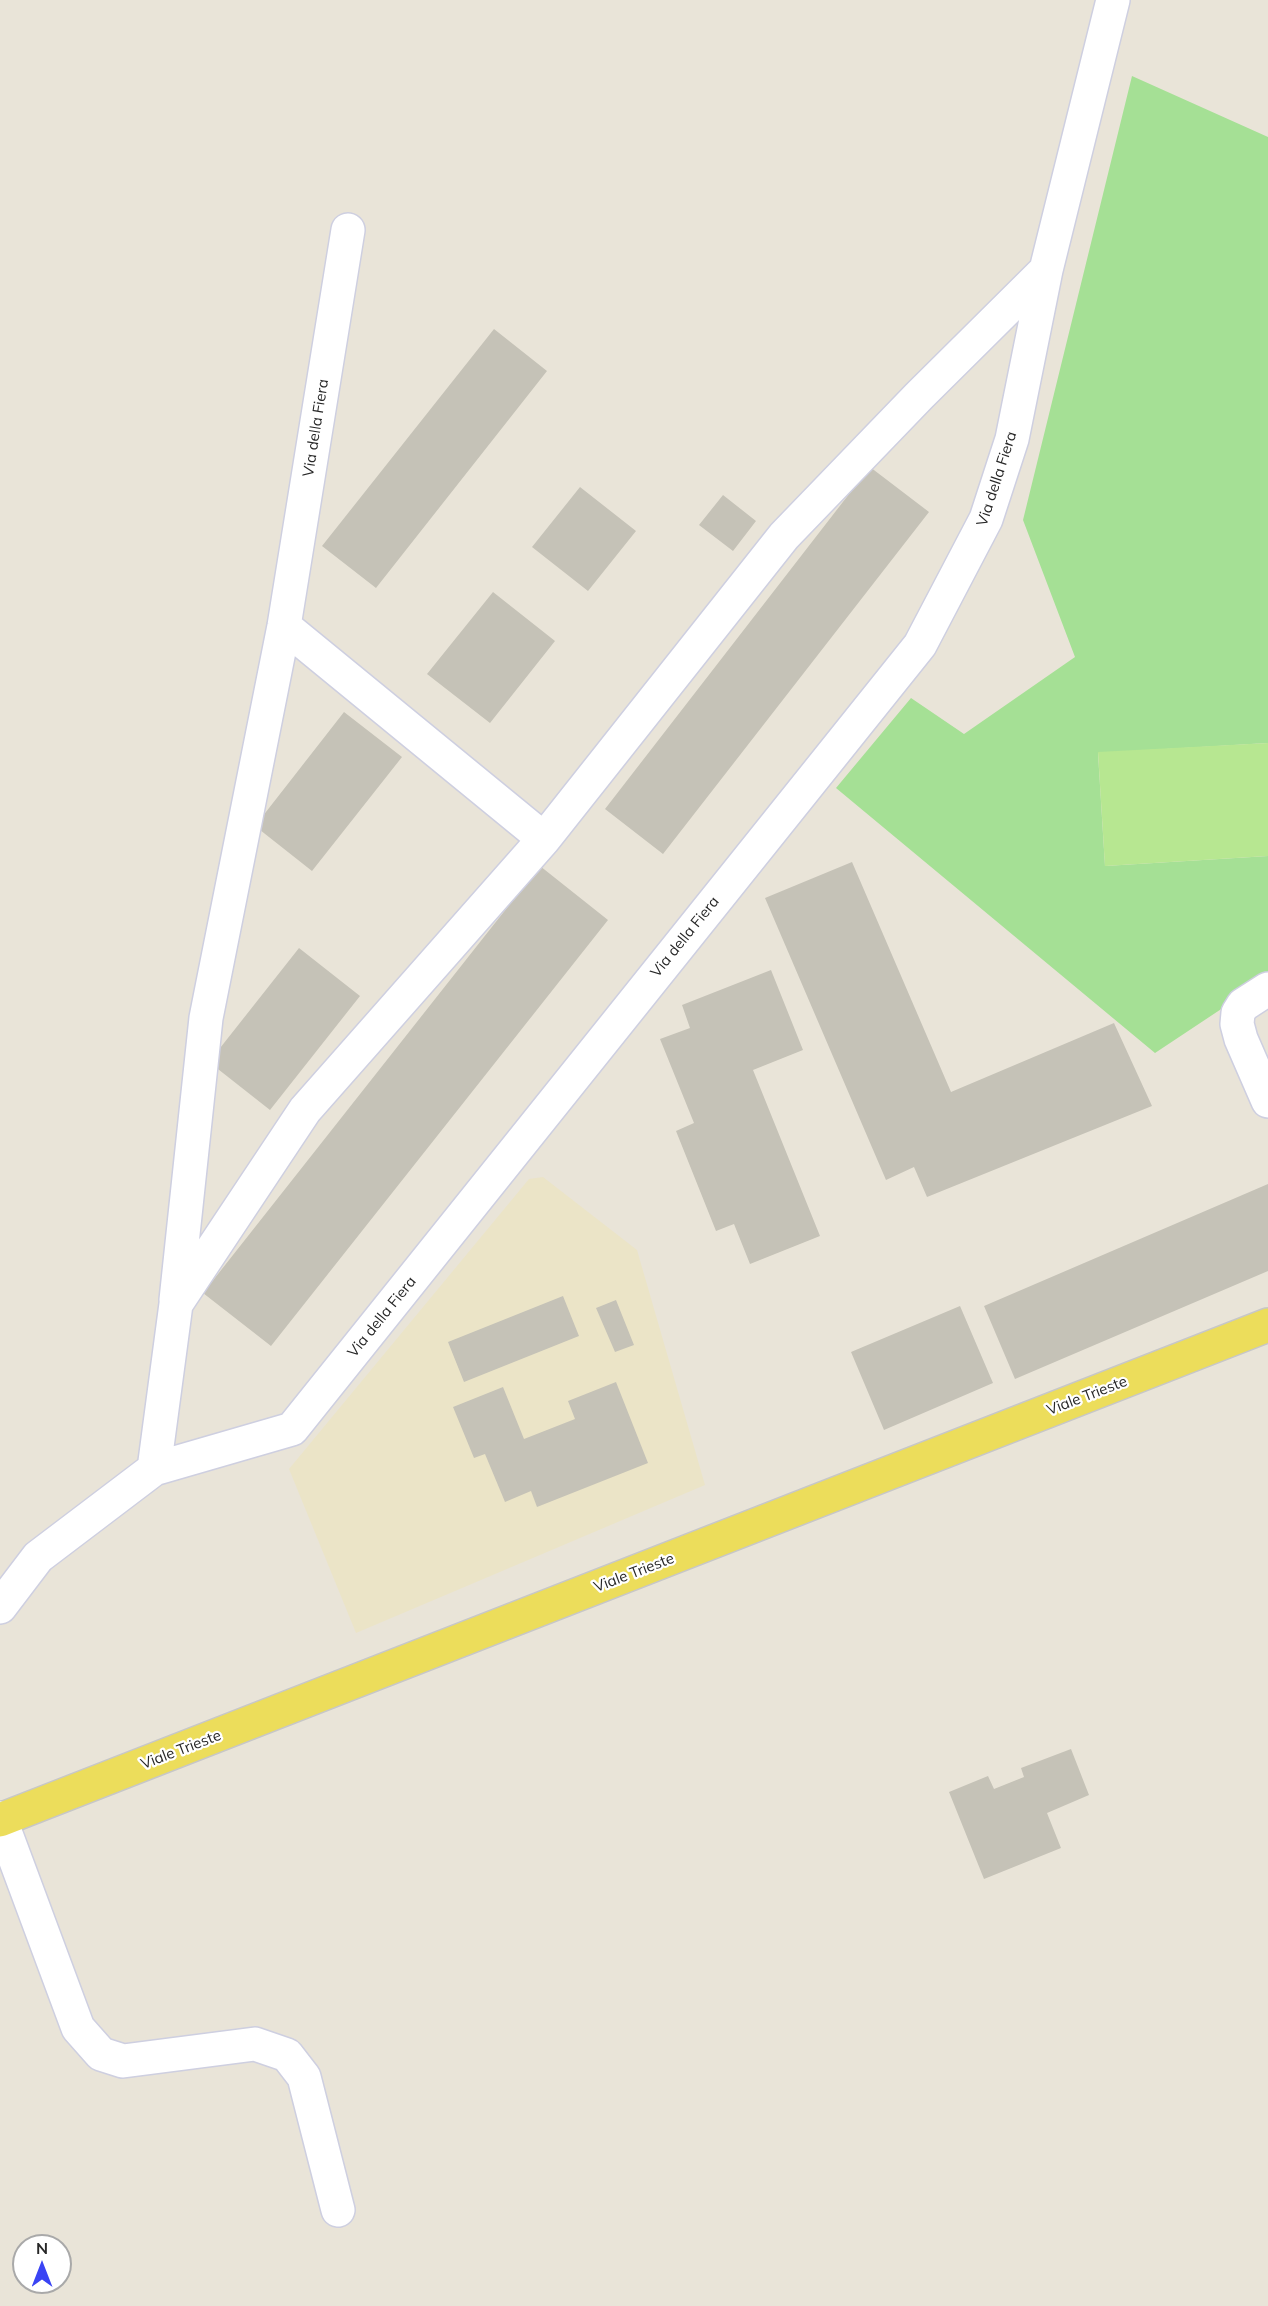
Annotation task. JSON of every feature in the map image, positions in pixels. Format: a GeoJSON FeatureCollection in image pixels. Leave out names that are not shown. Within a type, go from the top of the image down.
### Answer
{"type":"FeatureCollection","features":[{"type":"Feature","properties":{"kind":"main road","name":"Viale Trieste"},"geometry":{"type":"LineString","coordinates":[[0,1819],[1268,1325]]}},
{"type":"Feature","properties":{"kind":"street","name":"Via della Fiera"},"geometry":{"type":"LineString","coordinates":[[0,1606],[38,1557],[154,1469],[292,1429],[920,645],[986,519],[1012,439],[1046,270],[1113,0]]}},
{"type":"Feature","properties":{"kind":"street","name":"Via della Fiera"},"geometry":{"type":"LineString","coordinates":[[154,1469],[176,1304],[206,1018],[284,626],[348,230]]}},
{"type":"Feature","properties":{"kind":"street","name":"Via della Fiera"},"geometry":{"type":"LineString","coordinates":[[176,1304],[305,1110],[544,839],[784,536],[919,396],[1046,270]]}},
{"type":"Feature","properties":{"kind":"street"},"geometry":{"type":"LineString","coordinates":[[284,626],[544,839]]}},
{"type":"Feature","properties":{"kind":"street"},"geometry":{"type":"LineString","coordinates":[[1268,988],[1244,1005],[1238,1013],[1241,1039],[1268,1101]]}},
{"type":"Feature","properties":{"kind":"street"},"geometry":{"type":"LineString","coordinates":[[0,1819],[78,2028],[101,2054],[123,2061],[255,2044],[286,2055],[304,2077],[338,2210]]}},
{"type":"Feature","properties":{"kind":"shaded area"},"geometry":{"type":"Polygon","coordinates":[[[543,1177],[637,1250],[705,1485],[356,1633],[289,1469],[529,1179],[543,1177]]]}},
{"type":"Feature","properties":{"kind":"green space"},"geometry":{"type":"Polygon","coordinates":[[[1132,76],[1268,137],[1268,743],[1098,753],[1105,866],[1268,856],[1268,978],[1155,1053],[836,788],[911,698],[964,734],[1075,657],[1023,520],[1132,76]]]}},
{"type":"Feature","properties":{"kind":"green space"},"geometry":{"type":"Polygon","coordinates":[[[1268,743],[1268,856],[1105,866],[1098,752],[1268,743]]]}},
{"type":"Feature","properties":{"kind":"building"},"geometry":{"type":"Polygon","coordinates":[[[494,329],[547,371],[376,588],[322,546],[494,329]]]}},
{"type":"Feature","properties":{"kind":"building"},"geometry":{"type":"Polygon","coordinates":[[[870,467],[929,512],[663,854],[605,809],[870,467]]]}},
{"type":"Feature","properties":{"kind":"building"},"geometry":{"type":"Polygon","coordinates":[[[580,487],[636,531],[588,591],[532,547],[580,487]]]}},
{"type":"Feature","properties":{"kind":"building"},"geometry":{"type":"Polygon","coordinates":[[[723,495],[756,521],[733,551],[699,525],[723,495]]]}},
{"type":"Feature","properties":{"kind":"building"},"geometry":{"type":"Polygon","coordinates":[[[493,592],[555,641],[490,723],[427,674],[493,592]]]}},
{"type":"Feature","properties":{"kind":"building"},"geometry":{"type":"Polygon","coordinates":[[[344,712],[402,757],[312,871],[255,826],[344,712]]]}},
{"type":"Feature","properties":{"kind":"building"},"geometry":{"type":"Polygon","coordinates":[[[852,862],[951,1092],[1114,1023],[1152,1106],[927,1197],[914,1167],[886,1180],[765,898],[852,862]]]}},
{"type":"Feature","properties":{"kind":"building"},"geometry":{"type":"Polygon","coordinates":[[[540,866],[608,920],[271,1346],[203,1293],[540,866]]]}},
{"type":"Feature","properties":{"kind":"building"},"geometry":{"type":"Polygon","coordinates":[[[299,948],[360,996],[270,1110],[209,1062],[299,948]]]}},
{"type":"Feature","properties":{"kind":"building"},"geometry":{"type":"Polygon","coordinates":[[[771,970],[803,1050],[753,1070],[820,1236],[750,1264],[734,1224],[716,1231],[676,1131],[694,1123],[660,1039],[690,1028],[682,1005],[771,970]]]}},
{"type":"Feature","properties":{"kind":"building"},"geometry":{"type":"Polygon","coordinates":[[[1268,1184],[1268,1271],[1015,1379],[984,1306],[1268,1184]]]}},
{"type":"Feature","properties":{"kind":"building"},"geometry":{"type":"Polygon","coordinates":[[[563,1296],[579,1336],[464,1382],[448,1342],[563,1296]]]}},
{"type":"Feature","properties":{"kind":"building"},"geometry":{"type":"Polygon","coordinates":[[[616,1300],[634,1345],[615,1352],[596,1308],[616,1300]]]}},
{"type":"Feature","properties":{"kind":"building"},"geometry":{"type":"Polygon","coordinates":[[[960,1306],[993,1383],[884,1430],[851,1352],[960,1306]]]}},
{"type":"Feature","properties":{"kind":"building"},"geometry":{"type":"Polygon","coordinates":[[[616,1382],[648,1463],[537,1507],[531,1491],[505,1502],[485,1454],[474,1458],[453,1407],[503,1387],[524,1439],[575,1419],[568,1401],[616,1382]]]}},
{"type":"Feature","properties":{"kind":"building"},"geometry":{"type":"Polygon","coordinates":[[[1071,1749],[1089,1795],[1047,1813],[1061,1848],[984,1879],[949,1792],[988,1776],[994,1789],[1024,1777],[1021,1768],[1071,1749]]]}}]}
